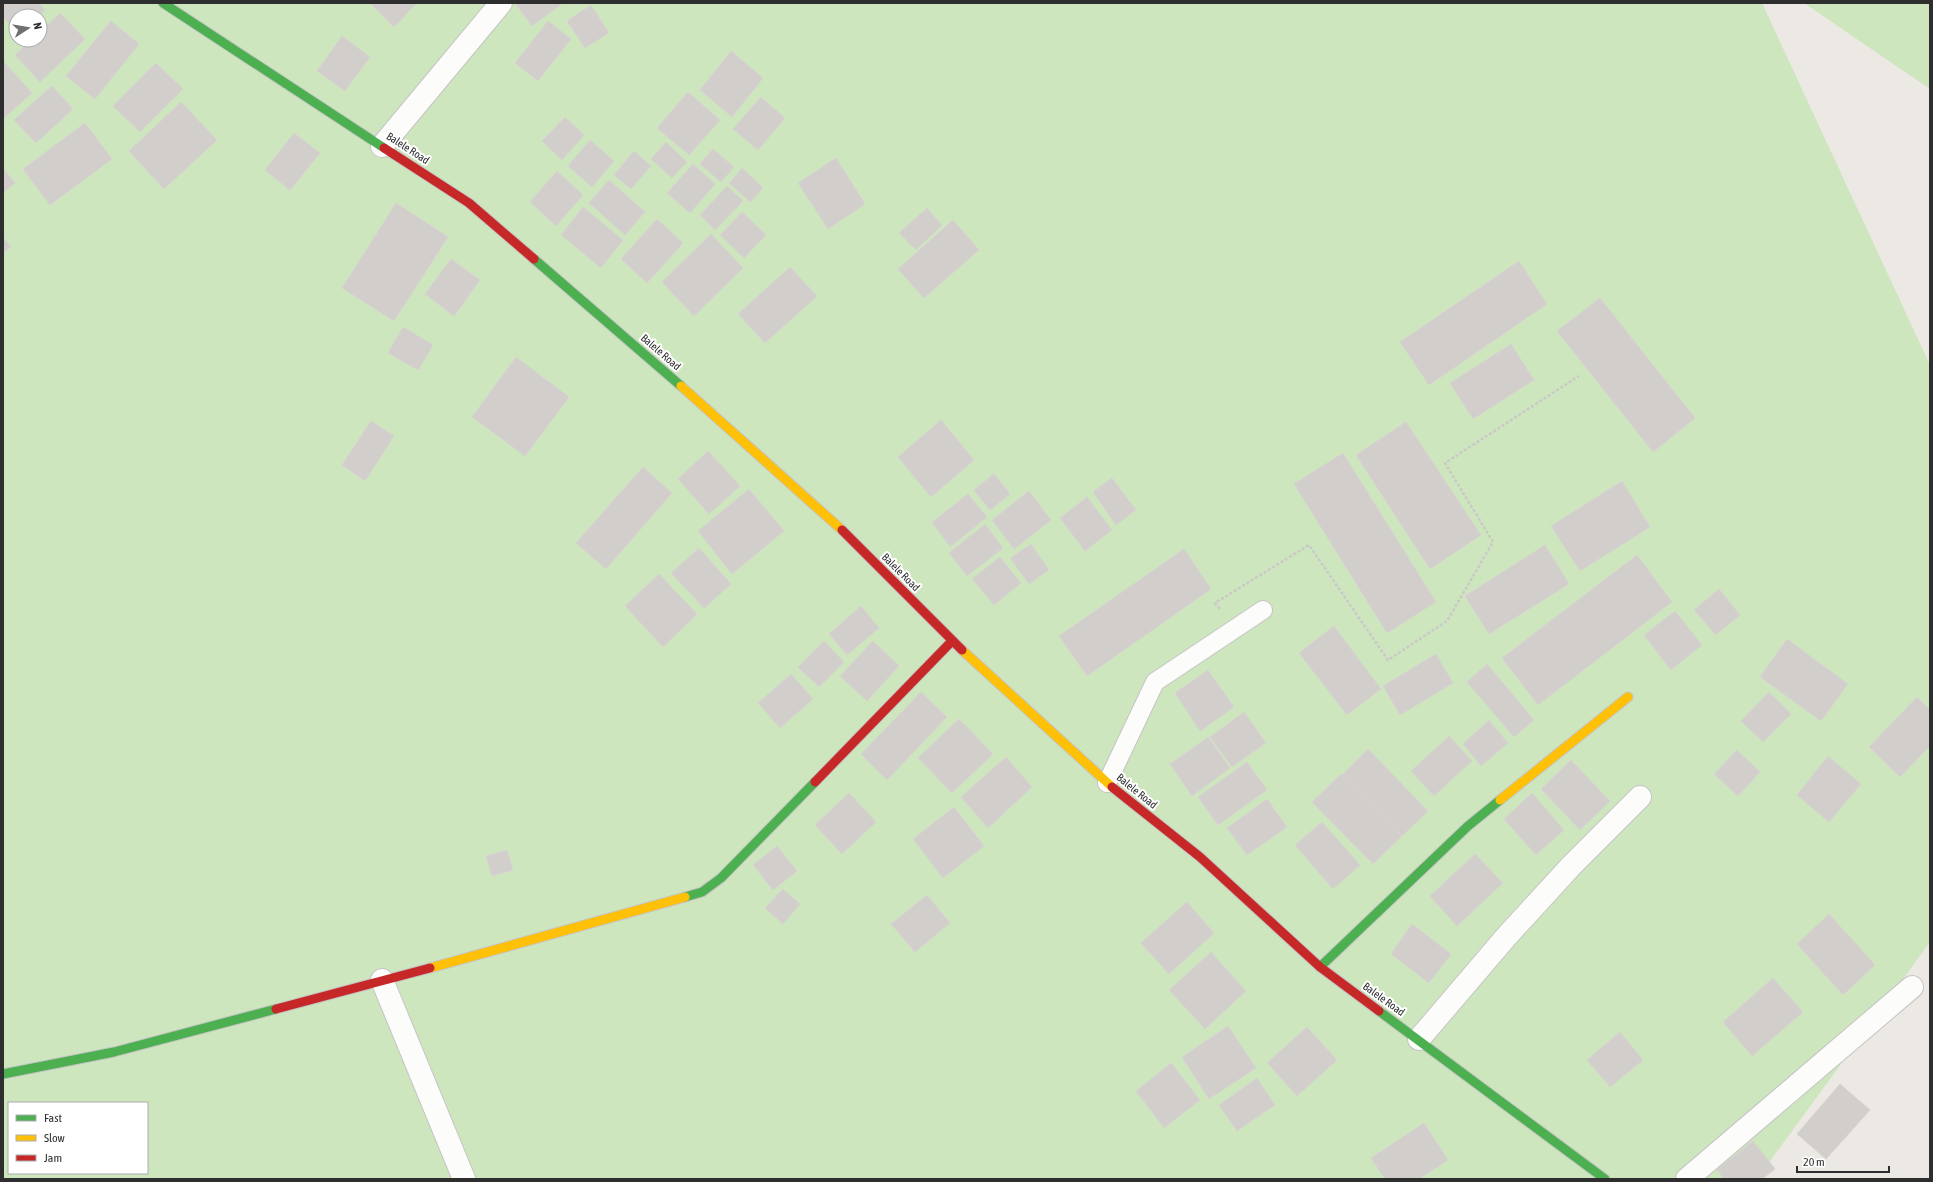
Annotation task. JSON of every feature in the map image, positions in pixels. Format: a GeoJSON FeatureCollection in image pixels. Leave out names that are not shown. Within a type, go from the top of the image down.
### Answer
{"type":"FeatureCollection","features":[{"type":"Feature","properties":{"kind":"street","name":"Balele Road"},"geometry":{"type":"LineString","coordinates":[[163,3],[469,203],[698,400],[828,515],[952,641],[1107,783],[1200,857],[1320,967],[1419,1039],[1605,1179]]}},
{"type":"Feature","properties":{"kind":"street"},"geometry":{"type":"LineString","coordinates":[[382,146],[501,3]]}},
{"type":"Feature","properties":{"kind":"street"},"geometry":{"type":"LineString","coordinates":[[3,1074],[114,1052],[702,892],[721,878],[952,641]]}},
{"type":"Feature","properties":{"kind":"street"},"geometry":{"type":"LineString","coordinates":[[1320,967],[1468,826],[1628,697]]}},
{"type":"Feature","properties":{"kind":"street"},"geometry":{"type":"LineString","coordinates":[[1419,1039],[1511,932],[1571,866],[1640,797]]}},
{"type":"Feature","properties":{"kind":"street"},"geometry":{"type":"LineString","coordinates":[[382,980],[464,1179]]}},
{"type":"Feature","properties":{"kind":"street"},"geometry":{"type":"LineString","coordinates":[[1687,1179],[1912,987]]}},
{"type":"Feature","properties":{"kind":"lane"},"geometry":{"type":"LineString","coordinates":[[1107,783],[1155,682],[1264,610]]}},
{"type":"Feature","properties":{"kind":"path"},"geometry":{"type":"LineString","coordinates":[[1233,630],[1215,603],[1309,545],[1388,660],[1447,621],[1493,542],[1445,463],[1579,376]]}},
{"type":"Feature","properties":{"kind":"green space"},"geometry":{"type":"Polygon","coordinates":[[[3,3],[1762,3],[1930,365],[1930,942],[1757,1179],[3,1179],[3,3]]]}},
{"type":"Feature","properties":{"kind":"green space"},"geometry":{"type":"Polygon","coordinates":[[[1804,3],[1930,3],[1930,89],[1804,3]]]}},
{"type":"Feature","properties":{"kind":"building"},"geometry":{"type":"Polygon","coordinates":[[[3,3],[39,3],[43,8],[8,8],[8,23],[3,17],[3,3]]]}},
{"type":"Feature","properties":{"kind":"building"},"geometry":{"type":"Polygon","coordinates":[[[370,3],[417,3],[394,27],[370,3]]]}},
{"type":"Feature","properties":{"kind":"building"},"geometry":{"type":"Polygon","coordinates":[[[515,3],[563,3],[532,26],[515,3]]]}},
{"type":"Feature","properties":{"kind":"building"},"geometry":{"type":"Polygon","coordinates":[[[591,5],[609,33],[585,48],[567,21],[591,5]]]}},
{"type":"Feature","properties":{"kind":"building"},"geometry":{"type":"Polygon","coordinates":[[[60,13],[85,39],[40,82],[15,55],[22,48],[48,48],[48,24],[60,13]]]}},
{"type":"Feature","properties":{"kind":"building"},"geometry":{"type":"Polygon","coordinates":[[[111,21],[139,44],[95,99],[66,76],[111,21]]]}},
{"type":"Feature","properties":{"kind":"building"},"geometry":{"type":"Polygon","coordinates":[[[548,21],[571,39],[538,81],[515,63],[548,21]]]}},
{"type":"Feature","properties":{"kind":"building"},"geometry":{"type":"Polygon","coordinates":[[[342,36],[370,57],[345,91],[317,71],[342,36]]]}},
{"type":"Feature","properties":{"kind":"building"},"geometry":{"type":"Polygon","coordinates":[[[731,51],[763,78],[732,117],[700,90],[731,51]]]}},
{"type":"Feature","properties":{"kind":"building"},"geometry":{"type":"Polygon","coordinates":[[[4,62],[32,93],[3,119],[3,63],[4,62]]]}},
{"type":"Feature","properties":{"kind":"building"},"geometry":{"type":"Polygon","coordinates":[[[156,63],[183,89],[140,132],[113,106],[156,63]]]}},
{"type":"Feature","properties":{"kind":"building"},"geometry":{"type":"Polygon","coordinates":[[[52,86],[73,109],[36,143],[14,120],[52,86]]]}},
{"type":"Feature","properties":{"kind":"building"},"geometry":{"type":"Polygon","coordinates":[[[688,92],[720,120],[689,155],[657,128],[688,92]]]}},
{"type":"Feature","properties":{"kind":"building"},"geometry":{"type":"Polygon","coordinates":[[[761,97],[785,118],[758,150],[733,129],[761,97]]]}},
{"type":"Feature","properties":{"kind":"building"},"geometry":{"type":"Polygon","coordinates":[[[181,102],[217,140],[164,189],[129,151],[181,102]]]}},
{"type":"Feature","properties":{"kind":"building"},"geometry":{"type":"Polygon","coordinates":[[[565,117],[584,135],[562,160],[542,141],[565,117]]]}},
{"type":"Feature","properties":{"kind":"building"},"geometry":{"type":"Polygon","coordinates":[[[85,123],[112,159],[50,205],[23,169],[85,123]]]}},
{"type":"Feature","properties":{"kind":"building"},"geometry":{"type":"Polygon","coordinates":[[[294,133],[320,153],[290,190],[265,170],[294,133]]]}},
{"type":"Feature","properties":{"kind":"building"},"geometry":{"type":"Polygon","coordinates":[[[590,140],[614,161],[592,187],[568,166],[590,140]]]}},
{"type":"Feature","properties":{"kind":"building"},"geometry":{"type":"Polygon","coordinates":[[[666,142],[687,162],[672,178],[651,159],[666,142]]]}},
{"type":"Feature","properties":{"kind":"building"},"geometry":{"type":"Polygon","coordinates":[[[713,149],[734,167],[721,182],[700,164],[713,149]]]}},
{"type":"Feature","properties":{"kind":"building"},"geometry":{"type":"Polygon","coordinates":[[[634,151],[651,166],[631,189],[614,175],[634,151]]]}},
{"type":"Feature","properties":{"kind":"building"},"geometry":{"type":"Polygon","coordinates":[[[836,158],[865,204],[828,229],[798,183],[836,158]]]}},
{"type":"Feature","properties":{"kind":"building"},"geometry":{"type":"Polygon","coordinates":[[[693,164],[715,184],[690,213],[667,193],[693,164]]]}},
{"type":"Feature","properties":{"kind":"building"},"geometry":{"type":"Polygon","coordinates":[[[3,168],[15,183],[3,193],[3,168]]]}},
{"type":"Feature","properties":{"kind":"building"},"geometry":{"type":"Polygon","coordinates":[[[742,168],[763,188],[750,202],[729,183],[742,168]]]}},
{"type":"Feature","properties":{"kind":"building"},"geometry":{"type":"Polygon","coordinates":[[[557,171],[583,195],[556,226],[530,202],[557,171]]]}},
{"type":"Feature","properties":{"kind":"building"},"geometry":{"type":"Polygon","coordinates":[[[609,180],[645,212],[625,235],[589,203],[609,180]]]}},
{"type":"Feature","properties":{"kind":"building"},"geometry":{"type":"Polygon","coordinates":[[[727,186],[743,201],[715,230],[700,215],[727,186]]]}},
{"type":"Feature","properties":{"kind":"building"},"geometry":{"type":"Polygon","coordinates":[[[396,203],[448,237],[394,321],[342,288],[396,203]]]}},
{"type":"Feature","properties":{"kind":"building"},"geometry":{"type":"Polygon","coordinates":[[[583,207],[623,240],[601,268],[561,235],[583,207]]]}},
{"type":"Feature","properties":{"kind":"building"},"geometry":{"type":"Polygon","coordinates":[[[927,208],[942,225],[916,250],[899,233],[927,208]]]}},
{"type":"Feature","properties":{"kind":"building"},"geometry":{"type":"Polygon","coordinates":[[[742,212],[766,235],[744,258],[720,235],[742,212]]]}},
{"type":"Feature","properties":{"kind":"building"},"geometry":{"type":"Polygon","coordinates":[[[657,219],[683,243],[647,283],[621,259],[657,219]]]}},
{"type":"Feature","properties":{"kind":"building"},"geometry":{"type":"Polygon","coordinates":[[[953,220],[979,250],[924,298],[898,269],[953,220]]]}},
{"type":"Feature","properties":{"kind":"building"},"geometry":{"type":"Polygon","coordinates":[[[711,234],[743,268],[694,316],[662,282],[711,234]]]}},
{"type":"Feature","properties":{"kind":"building"},"geometry":{"type":"Polygon","coordinates":[[[3,237],[11,247],[3,253],[3,237]]]}},
{"type":"Feature","properties":{"kind":"building"},"geometry":{"type":"Polygon","coordinates":[[[451,259],[480,280],[454,316],[425,294],[451,259]]]}},
{"type":"Feature","properties":{"kind":"building"},"geometry":{"type":"Polygon","coordinates":[[[1519,261],[1547,304],[1429,385],[1400,342],[1519,261]]]}},
{"type":"Feature","properties":{"kind":"building"},"geometry":{"type":"Polygon","coordinates":[[[790,267],[817,296],[765,343],[738,314],[790,267]]]}},
{"type":"Feature","properties":{"kind":"building"},"geometry":{"type":"Polygon","coordinates":[[[1600,298],[1695,418],[1653,452],[1557,331],[1600,298]]]}},
{"type":"Feature","properties":{"kind":"building"},"geometry":{"type":"Polygon","coordinates":[[[403,327],[433,345],[418,370],[388,353],[403,327]]]}},
{"type":"Feature","properties":{"kind":"building"},"geometry":{"type":"Polygon","coordinates":[[[1511,344],[1534,380],[1473,419],[1450,383],[1511,344]]]}},
{"type":"Feature","properties":{"kind":"building"},"geometry":{"type":"Polygon","coordinates":[[[516,357],[569,397],[525,456],[472,417],[516,357]]]}},
{"type":"Feature","properties":{"kind":"building"},"geometry":{"type":"Polygon","coordinates":[[[941,420],[974,460],[931,497],[898,457],[941,420]]]}},
{"type":"Feature","properties":{"kind":"building"},"geometry":{"type":"Polygon","coordinates":[[[371,421],[394,436],[365,481],[342,465],[371,421]]]}},
{"type":"Feature","properties":{"kind":"building"},"geometry":{"type":"Polygon","coordinates":[[[1406,422],[1481,535],[1430,569],[1356,455],[1406,422]]]}},
{"type":"Feature","properties":{"kind":"building"},"geometry":{"type":"Polygon","coordinates":[[[708,451],[740,486],[709,514],[678,479],[708,451]]]}},
{"type":"Feature","properties":{"kind":"building"},"geometry":{"type":"Polygon","coordinates":[[[1343,453],[1436,602],[1387,633],[1294,484],[1343,453]]]}},
{"type":"Feature","properties":{"kind":"building"},"geometry":{"type":"Polygon","coordinates":[[[643,467],[672,493],[606,569],[576,543],[643,467]]]}},
{"type":"Feature","properties":{"kind":"building"},"geometry":{"type":"Polygon","coordinates":[[[994,474],[1010,494],[990,510],[974,490],[994,474]]]}},
{"type":"Feature","properties":{"kind":"building"},"geometry":{"type":"Polygon","coordinates":[[[1112,478],[1136,510],[1116,525],[1093,492],[1112,478]]]}},
{"type":"Feature","properties":{"kind":"building"},"geometry":{"type":"Polygon","coordinates":[[[1622,481],[1650,527],[1580,571],[1551,526],[1622,481]]]}},
{"type":"Feature","properties":{"kind":"building"},"geometry":{"type":"Polygon","coordinates":[[[749,489],[784,531],[732,574],[698,531],[749,489]]]}},
{"type":"Feature","properties":{"kind":"building"},"geometry":{"type":"Polygon","coordinates":[[[1029,491],[1051,520],[1014,549],[992,520],[1029,491]]]}},
{"type":"Feature","properties":{"kind":"building"},"geometry":{"type":"Polygon","coordinates":[[[968,494],[987,517],[950,547],[932,522],[968,494]]]}},
{"type":"Feature","properties":{"kind":"building"},"geometry":{"type":"Polygon","coordinates":[[[1087,497],[1112,530],[1085,551],[1060,518],[1087,497]]]}},
{"type":"Feature","properties":{"kind":"building"},"geometry":{"type":"Polygon","coordinates":[[[985,524],[1003,548],[967,576],[949,553],[985,524]]]}},
{"type":"Feature","properties":{"kind":"building"},"geometry":{"type":"Polygon","coordinates":[[[1031,544],[1049,570],[1029,584],[1010,558],[1031,544]]]}},
{"type":"Feature","properties":{"kind":"building"},"geometry":{"type":"Polygon","coordinates":[[[1545,545],[1569,584],[1489,634],[1465,596],[1545,545]]]}},
{"type":"Feature","properties":{"kind":"building"},"geometry":{"type":"Polygon","coordinates":[[[699,548],[731,584],[704,608],[671,573],[699,548]]]}},
{"type":"Feature","properties":{"kind":"building"},"geometry":{"type":"Polygon","coordinates":[[[1184,549],[1211,589],[1087,676],[1059,636],[1184,549]]]}},
{"type":"Feature","properties":{"kind":"building"},"geometry":{"type":"Polygon","coordinates":[[[1637,555],[1672,602],[1538,705],[1502,658],[1637,555]]]}},
{"type":"Feature","properties":{"kind":"building"},"geometry":{"type":"Polygon","coordinates":[[[1000,557],[1021,583],[994,605],[972,579],[1000,557]]]}},
{"type":"Feature","properties":{"kind":"building"},"geometry":{"type":"Polygon","coordinates":[[[659,574],[697,614],[663,647],[625,606],[659,574]]]}},
{"type":"Feature","properties":{"kind":"building"},"geometry":{"type":"Polygon","coordinates":[[[1719,589],[1740,615],[1716,635],[1694,610],[1719,589]]]}},
{"type":"Feature","properties":{"kind":"building"},"geometry":{"type":"Polygon","coordinates":[[[861,606],[879,628],[847,655],[829,634],[861,606]]]}},
{"type":"Feature","properties":{"kind":"building"},"geometry":{"type":"Polygon","coordinates":[[[1675,611],[1702,645],[1671,670],[1644,635],[1675,611]]]}},
{"type":"Feature","properties":{"kind":"building"},"geometry":{"type":"Polygon","coordinates":[[[1334,626],[1381,689],[1347,715],[1299,653],[1334,626]]]}},
{"type":"Feature","properties":{"kind":"building"},"geometry":{"type":"Polygon","coordinates":[[[1787,639],[1848,684],[1821,721],[1760,677],[1787,639]]]}},
{"type":"Feature","properties":{"kind":"building"},"geometry":{"type":"Polygon","coordinates":[[[824,641],[844,662],[819,687],[798,667],[824,641]]]}},
{"type":"Feature","properties":{"kind":"building"},"geometry":{"type":"Polygon","coordinates":[[[873,641],[899,666],[867,701],[840,676],[873,641]]]}},
{"type":"Feature","properties":{"kind":"building"},"geometry":{"type":"Polygon","coordinates":[[[1436,654],[1453,683],[1400,715],[1383,686],[1436,654]]]}},
{"type":"Feature","properties":{"kind":"building"},"geometry":{"type":"Polygon","coordinates":[[[1487,664],[1534,720],[1514,737],[1467,682],[1487,664]]]}},
{"type":"Feature","properties":{"kind":"building"},"geometry":{"type":"Polygon","coordinates":[[[1208,670],[1234,707],[1200,731],[1175,693],[1208,670]]]}},
{"type":"Feature","properties":{"kind":"building"},"geometry":{"type":"Polygon","coordinates":[[[791,674],[813,699],[780,728],[758,703],[791,674]]]}},
{"type":"Feature","properties":{"kind":"building"},"geometry":{"type":"Polygon","coordinates":[[[921,692],[947,717],[887,780],[861,754],[921,692]]]}},
{"type":"Feature","properties":{"kind":"building"},"geometry":{"type":"Polygon","coordinates":[[[1769,692],[1791,714],[1763,742],[1741,721],[1769,692]]]}},
{"type":"Feature","properties":{"kind":"building"},"geometry":{"type":"Polygon","coordinates":[[[1917,697],[1930,710],[1930,746],[1900,777],[1869,747],[1917,697]]]}},
{"type":"Feature","properties":{"kind":"building"},"geometry":{"type":"Polygon","coordinates":[[[1244,712],[1266,743],[1232,767],[1210,737],[1244,712]]]}},
{"type":"Feature","properties":{"kind":"building"},"geometry":{"type":"Polygon","coordinates":[[[959,719],[993,754],[952,793],[918,758],[959,719]]]}},
{"type":"Feature","properties":{"kind":"building"},"geometry":{"type":"Polygon","coordinates":[[[1489,720],[1508,743],[1481,766],[1463,744],[1489,720]]]}},
{"type":"Feature","properties":{"kind":"building"},"geometry":{"type":"Polygon","coordinates":[[[1449,736],[1472,761],[1434,796],[1411,771],[1449,736]]]}},
{"type":"Feature","properties":{"kind":"building"},"geometry":{"type":"Polygon","coordinates":[[[1208,737],[1230,768],[1192,796],[1170,764],[1208,737]]]}},
{"type":"Feature","properties":{"kind":"building"},"geometry":{"type":"Polygon","coordinates":[[[1368,749],[1428,811],[1402,836],[1342,775],[1368,749]]]}},
{"type":"Feature","properties":{"kind":"building"},"geometry":{"type":"Polygon","coordinates":[[[1737,750],[1760,772],[1738,796],[1714,774],[1737,750]]]}},
{"type":"Feature","properties":{"kind":"building"},"geometry":{"type":"Polygon","coordinates":[[[1828,756],[1861,784],[1829,822],[1797,795],[1828,756]]]}},
{"type":"Feature","properties":{"kind":"building"},"geometry":{"type":"Polygon","coordinates":[[[1006,757],[1032,787],[988,828],[961,797],[1006,757]]]}},
{"type":"Feature","properties":{"kind":"building"},"geometry":{"type":"Polygon","coordinates":[[[1571,760],[1610,801],[1580,830],[1541,789],[1571,760]]]}},
{"type":"Feature","properties":{"kind":"building"},"geometry":{"type":"Polygon","coordinates":[[[1247,762],[1267,790],[1218,825],[1198,797],[1247,762]]]}},
{"type":"Feature","properties":{"kind":"building"},"geometry":{"type":"Polygon","coordinates":[[[1341,774],[1402,836],[1373,864],[1312,802],[1341,774]]]}},
{"type":"Feature","properties":{"kind":"building"},"geometry":{"type":"Polygon","coordinates":[[[849,793],[876,822],[842,854],[815,825],[849,793]]]}},
{"type":"Feature","properties":{"kind":"building"},"geometry":{"type":"Polygon","coordinates":[[[1532,793],[1564,830],[1536,855],[1504,819],[1532,793]]]}},
{"type":"Feature","properties":{"kind":"building"},"geometry":{"type":"Polygon","coordinates":[[[1267,799],[1287,827],[1247,855],[1227,828],[1267,799]]]}},
{"type":"Feature","properties":{"kind":"building"},"geometry":{"type":"Polygon","coordinates":[[[954,807],[984,846],[943,878],[913,839],[954,807]]]}},
{"type":"Feature","properties":{"kind":"building"},"geometry":{"type":"Polygon","coordinates":[[[1322,822],[1360,865],[1333,889],[1295,845],[1322,822]]]}},
{"type":"Feature","properties":{"kind":"building"},"geometry":{"type":"Polygon","coordinates":[[[777,846],[797,871],[773,890],[753,865],[777,846]]]}},
{"type":"Feature","properties":{"kind":"building"},"geometry":{"type":"Polygon","coordinates":[[[507,850],[513,870],[492,876],[486,856],[507,850]]]}},
{"type":"Feature","properties":{"kind":"building"},"geometry":{"type":"Polygon","coordinates":[[[1475,854],[1503,883],[1457,926],[1430,896],[1475,854]]]}},
{"type":"Feature","properties":{"kind":"building"},"geometry":{"type":"Polygon","coordinates":[[[783,889],[800,904],[783,924],[765,908],[783,889]]]}},
{"type":"Feature","properties":{"kind":"building"},"geometry":{"type":"Polygon","coordinates":[[[927,895],[950,923],[915,952],[891,924],[927,895]]]}},
{"type":"Feature","properties":{"kind":"building"},"geometry":{"type":"Polygon","coordinates":[[[1187,902],[1214,933],[1169,974],[1141,943],[1187,902]]]}},
{"type":"Feature","properties":{"kind":"building"},"geometry":{"type":"Polygon","coordinates":[[[1829,914],[1875,965],[1843,995],[1797,944],[1829,914]]]}},
{"type":"Feature","properties":{"kind":"building"},"geometry":{"type":"Polygon","coordinates":[[[1412,924],[1451,954],[1429,983],[1391,954],[1412,924]]]}},
{"type":"Feature","properties":{"kind":"building"},"geometry":{"type":"Polygon","coordinates":[[[1211,952],[1246,991],[1205,1029],[1169,990],[1211,952]]]}},
{"type":"Feature","properties":{"kind":"building"},"geometry":{"type":"Polygon","coordinates":[[[1773,978],[1803,1012],[1752,1056],[1723,1022],[1773,978]]]}},
{"type":"Feature","properties":{"kind":"building"},"geometry":{"type":"Polygon","coordinates":[[[1228,1026],[1256,1068],[1209,1099],[1182,1057],[1228,1026]]]}},
{"type":"Feature","properties":{"kind":"building"},"geometry":{"type":"Polygon","coordinates":[[[1307,1027],[1337,1060],[1297,1096],[1267,1063],[1307,1027]]]}},
{"type":"Feature","properties":{"kind":"building"},"geometry":{"type":"Polygon","coordinates":[[[1620,1032],[1643,1060],[1610,1087],[1587,1060],[1620,1032]]]}},
{"type":"Feature","properties":{"kind":"building"},"geometry":{"type":"Polygon","coordinates":[[[1171,1063],[1200,1100],[1164,1128],[1136,1091],[1171,1063]]]}},
{"type":"Feature","properties":{"kind":"building"},"geometry":{"type":"Polygon","coordinates":[[[1257,1078],[1275,1105],[1237,1131],[1219,1105],[1257,1078]]]}},
{"type":"Feature","properties":{"kind":"building"},"geometry":{"type":"Polygon","coordinates":[[[1840,1084],[1870,1110],[1826,1159],[1797,1134],[1840,1084]]]}},
{"type":"Feature","properties":{"kind":"building"},"geometry":{"type":"Polygon","coordinates":[[[1424,1123],[1448,1160],[1419,1179],[1385,1179],[1371,1158],[1424,1123]]]}},
{"type":"Feature","properties":{"kind":"building"},"geometry":{"type":"Polygon","coordinates":[[[1753,1141],[1775,1169],[1762,1179],[1724,1179],[1717,1170],[1753,1141]]]}},
{"type":"Feature","properties":{"kind":"traffic: fast"},"geometry":{"type":"LineString","coordinates":[[163,3],[384,148]]}},
{"type":"Feature","properties":{"kind":"traffic: fast"},"geometry":{"type":"LineString","coordinates":[[534,259],[681,386]]}},
{"type":"Feature","properties":{"kind":"traffic: fast"},"geometry":{"type":"LineString","coordinates":[[685,897],[702,892],[721,878],[815,782]]}},
{"type":"Feature","properties":{"kind":"traffic: fast"},"geometry":{"type":"LineString","coordinates":[[1320,967],[1468,826],[1500,800]]}},
{"type":"Feature","properties":{"kind":"traffic: fast"},"geometry":{"type":"LineString","coordinates":[[3,1074],[114,1052],[276,1009]]}},
{"type":"Feature","properties":{"kind":"traffic: fast"},"geometry":{"type":"LineString","coordinates":[[1379,1011],[1605,1179]]}},
{"type":"Feature","properties":{"kind":"traffic: slow"},"geometry":{"type":"LineString","coordinates":[[681,386],[842,530]]}},
{"type":"Feature","properties":{"kind":"traffic: slow"},"geometry":{"type":"LineString","coordinates":[[962,650],[1112,787]]}},
{"type":"Feature","properties":{"kind":"traffic: slow"},"geometry":{"type":"LineString","coordinates":[[1500,800],[1628,697]]}},
{"type":"Feature","properties":{"kind":"traffic: slow"},"geometry":{"type":"LineString","coordinates":[[430,968],[685,897]]}},
{"type":"Feature","properties":{"kind":"traffic: jam"},"geometry":{"type":"LineString","coordinates":[[384,148],[469,203],[534,259]]}},
{"type":"Feature","properties":{"kind":"traffic: jam"},"geometry":{"type":"LineString","coordinates":[[842,530],[962,650]]}},
{"type":"Feature","properties":{"kind":"traffic: jam"},"geometry":{"type":"LineString","coordinates":[[815,782],[952,641]]}},
{"type":"Feature","properties":{"kind":"traffic: jam"},"geometry":{"type":"LineString","coordinates":[[1112,787],[1200,857],[1320,967],[1379,1011]]}},
{"type":"Feature","properties":{"kind":"traffic: jam"},"geometry":{"type":"LineString","coordinates":[[276,1009],[430,968]]}}]}
